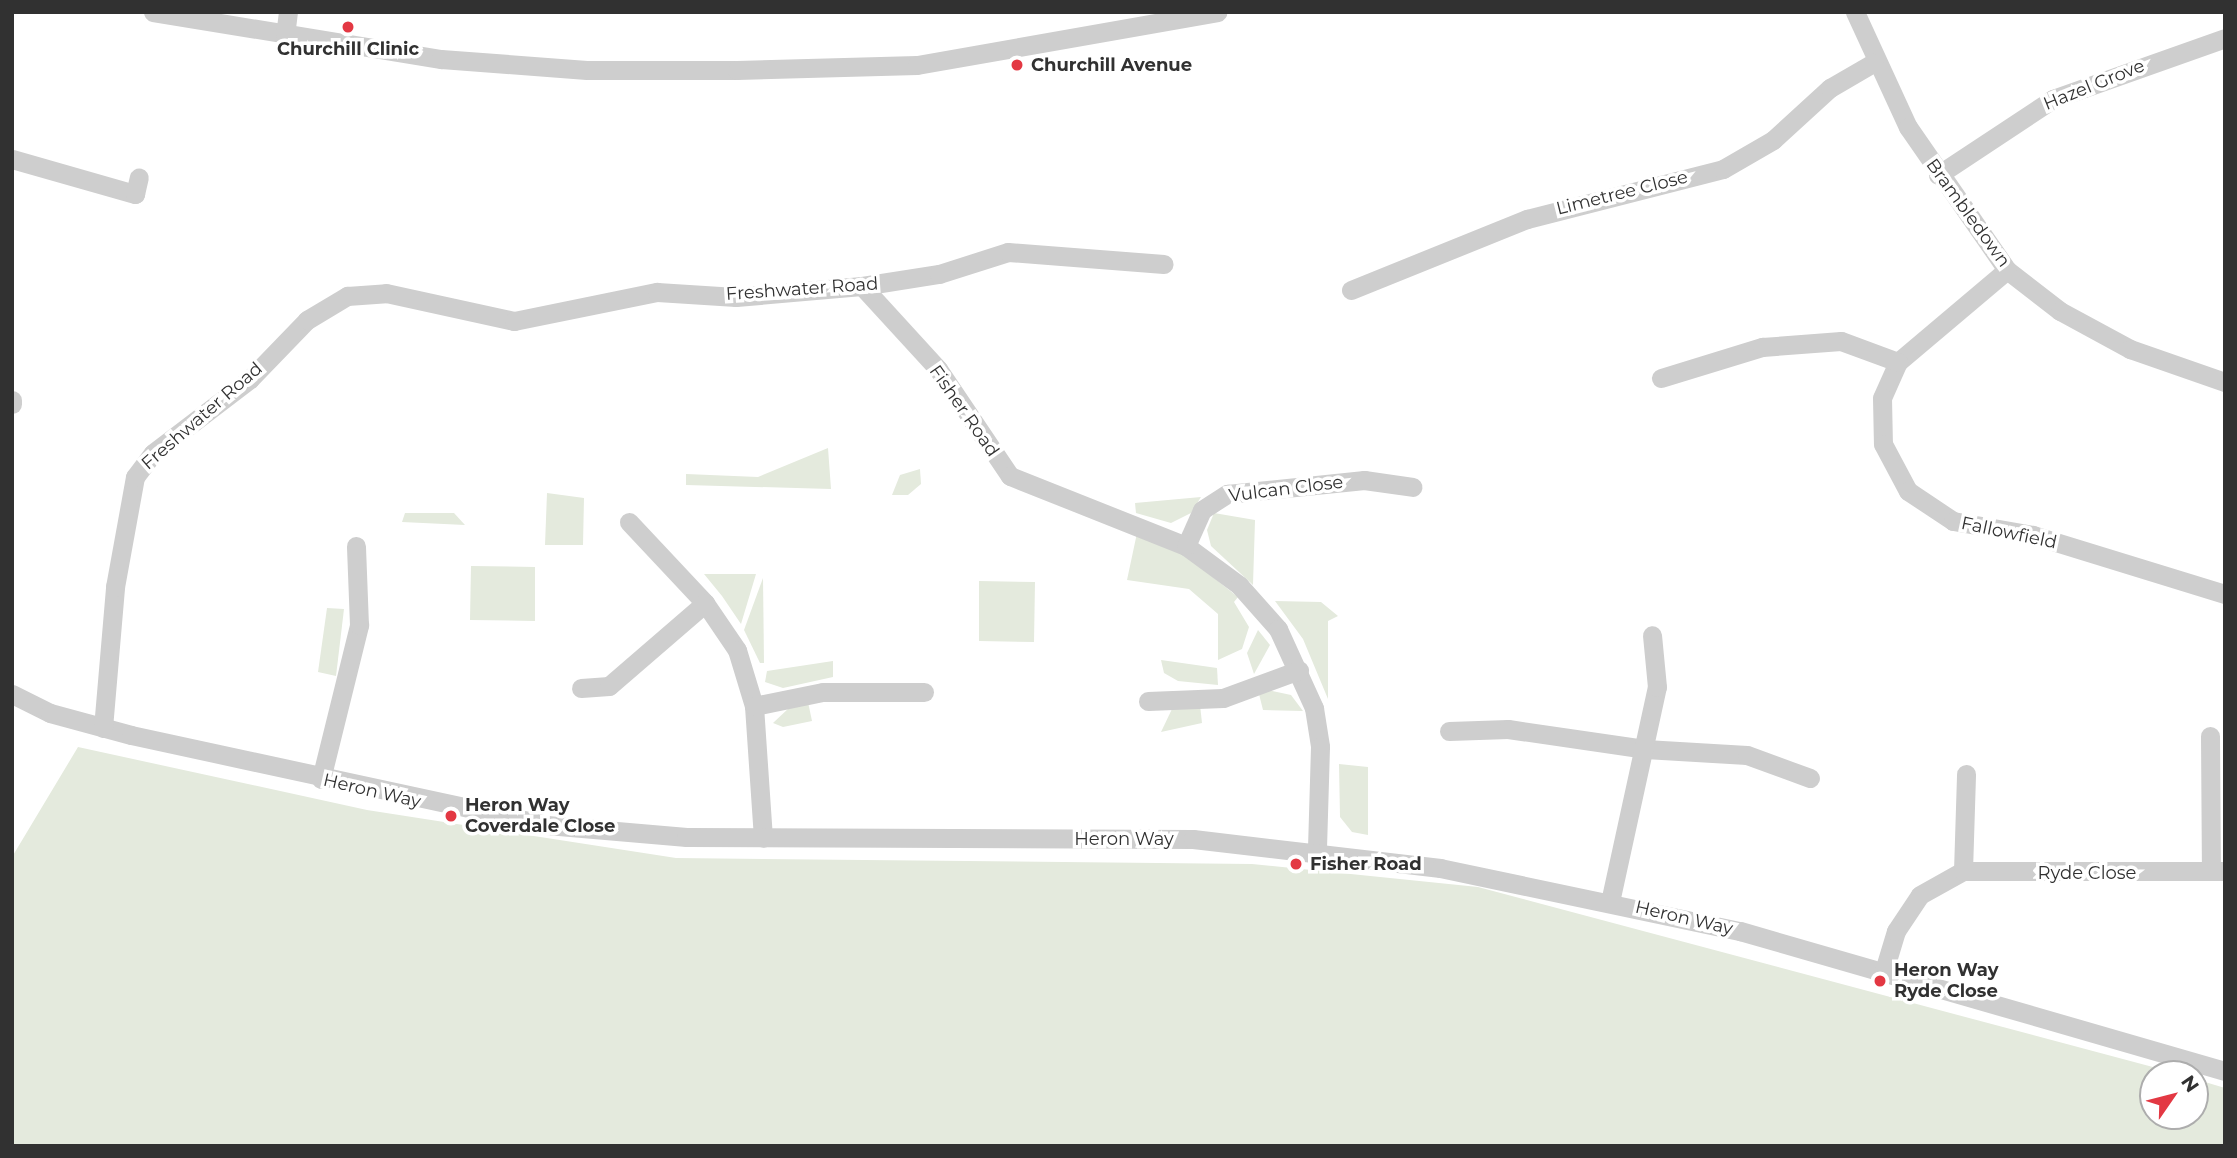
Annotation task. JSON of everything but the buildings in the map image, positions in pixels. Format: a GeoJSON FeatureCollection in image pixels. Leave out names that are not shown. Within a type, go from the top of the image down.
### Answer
{"type":"FeatureCollection","features":[{"type":"Feature","properties":{"kind":"street"},"geometry":{"type":"LineString","coordinates":[[153,12],[285,36],[441,59],[587,70],[737,71],[917,65],[1217,12]]}},
{"type":"Feature","properties":{"kind":"street"},"geometry":{"type":"LineString","coordinates":[[285,36],[288,12]]}},
{"type":"Feature","properties":{"kind":"street","name":"Brambledown"},"geometry":{"type":"LineString","coordinates":[[1855,12],[1874,63],[1938,175],[2007,270],[2060,311],[2130,349],[2224,377]]}},
{"type":"Feature","properties":{"kind":"street","name":"Hazel Grove"},"geometry":{"type":"LineString","coordinates":[[1938,175],[2053,99],[2225,37]]}},
{"type":"Feature","properties":{"kind":"street","name":"Limetree Close"},"geometry":{"type":"LineString","coordinates":[[1351,290],[1527,219],[1723,169],[1773,140],[1830,88],[1874,63]]}},
{"type":"Feature","properties":{"kind":"street"},"geometry":{"type":"LineString","coordinates":[[12,159],[135,194],[139,177]]}},
{"type":"Feature","properties":{"kind":"street","name":"Freshwater Road"},"geometry":{"type":"LineString","coordinates":[[103,728],[111,685],[110,626],[135,477],[153,453],[214,411],[324,308],[347,296],[386,293],[514,321],[657,292],[736,297],[862,286],[939,274],[1008,252],[1164,264]]}},
{"type":"Feature","properties":{"kind":"street","name":"Fallowfield"},"geometry":{"type":"LineString","coordinates":[[2007,270],[1898,362],[1882,398],[1883,444],[1908,491],[1953,521],[2033,535],[2225,594]]}},
{"type":"Feature","properties":{"kind":"street","name":"Fisher Road"},"geometry":{"type":"LineString","coordinates":[[862,286],[938,369],[1010,476],[1186,546],[1239,585],[1278,629],[1300,670],[1320,747],[1317,851]]}},
{"type":"Feature","properties":{"kind":"street"},"geometry":{"type":"LineString","coordinates":[[1661,378],[1762,348],[1840,341],[1898,362]]}},
{"type":"Feature","properties":{"kind":"street","name":"Vulcan Close"},"geometry":{"type":"LineString","coordinates":[[1186,546],[1202,510],[1227,494],[1364,480],[1413,487]]}},
{"type":"Feature","properties":{"kind":"street"},"geometry":{"type":"LineString","coordinates":[[629,522],[705,603],[737,650],[754,706],[763,838]]}},
{"type":"Feature","properties":{"kind":"street"},"geometry":{"type":"LineString","coordinates":[[321,779],[359,625],[356,546]]}},
{"type":"Feature","properties":{"kind":"street"},"geometry":{"type":"LineString","coordinates":[[581,688],[609,686],[705,603]]}},
{"type":"Feature","properties":{"kind":"street"},"geometry":{"type":"LineString","coordinates":[[1610,902],[1657,687],[1652,635]]}},
{"type":"Feature","properties":{"kind":"street"},"geometry":{"type":"LineString","coordinates":[[1148,701],[1223,698],[1300,670]]}},
{"type":"Feature","properties":{"kind":"street"},"geometry":{"type":"LineString","coordinates":[[754,706],[823,692],[924,692]]}},
{"type":"Feature","properties":{"kind":"street","name":"Heron Way"},"geometry":{"type":"LineString","coordinates":[[12,694],[103,728],[321,779],[547,825],[763,838],[1192,839],[1317,851],[1610,902],[1883,974],[2225,1071]]}},
{"type":"Feature","properties":{"kind":"street"},"geometry":{"type":"LineString","coordinates":[[1449,731],[1508,729],[1645,749],[1747,755],[1810,778]]}},
{"type":"Feature","properties":{"kind":"street","name":"Ryde Close"},"geometry":{"type":"LineString","coordinates":[[1883,974],[1896,931],[1920,895],[1963,871],[2218,871],[2210,736]]}},
{"type":"Feature","properties":{"kind":"street"},"geometry":{"type":"LineString","coordinates":[[1963,871],[1966,774]]}},
{"type":"Feature","properties":{"kind":"shaded area"},"geometry":{"type":"Polygon","coordinates":[[[828,448],[831,489],[686,485],[686,474],[758,477],[828,448]]]}},
{"type":"Feature","properties":{"kind":"shaded area"},"geometry":{"type":"Polygon","coordinates":[[[920,469],[921,484],[908,495],[892,495],[900,475],[920,469]]]}},
{"type":"Feature","properties":{"kind":"shaded area"},"geometry":{"type":"Polygon","coordinates":[[[547,493],[584,498],[583,545],[545,545],[547,493]]]}},
{"type":"Feature","properties":{"kind":"shaded area"},"geometry":{"type":"Polygon","coordinates":[[[1201,497],[1191,513],[1171,523],[1136,513],[1135,503],[1201,497]]]}},
{"type":"Feature","properties":{"kind":"shaded area"},"geometry":{"type":"Polygon","coordinates":[[[405,513],[454,513],[465,525],[402,522],[405,513]]]}},
{"type":"Feature","properties":{"kind":"shaded area"},"geometry":{"type":"Polygon","coordinates":[[[1214,513],[1255,520],[1253,585],[1211,546],[1207,530],[1214,513]]]}},
{"type":"Feature","properties":{"kind":"shaded area"},"geometry":{"type":"Polygon","coordinates":[[[1137,533],[1181,552],[1238,597],[1234,602],[1249,627],[1242,649],[1218,660],[1218,614],[1189,589],[1127,580],[1137,533]]]}},
{"type":"Feature","properties":{"kind":"shaded area"},"geometry":{"type":"Polygon","coordinates":[[[471,566],[535,567],[535,621],[470,620],[471,566]]]}},
{"type":"Feature","properties":{"kind":"shaded area"},"geometry":{"type":"Polygon","coordinates":[[[704,574],[756,574],[741,624],[722,596],[704,574]]]}},
{"type":"Feature","properties":{"kind":"shaded area"},"geometry":{"type":"Polygon","coordinates":[[[763,578],[764,663],[760,663],[744,630],[763,578]]]}},
{"type":"Feature","properties":{"kind":"shaded area"},"geometry":{"type":"Polygon","coordinates":[[[979,581],[1035,582],[1034,642],[979,641],[979,581]]]}},
{"type":"Feature","properties":{"kind":"shaded area"},"geometry":{"type":"Polygon","coordinates":[[[1275,601],[1321,602],[1338,616],[1328,621],[1328,699],[1303,639],[1275,601]]]}},
{"type":"Feature","properties":{"kind":"shaded area"},"geometry":{"type":"Polygon","coordinates":[[[327,608],[344,609],[336,676],[318,672],[327,608]]]}},
{"type":"Feature","properties":{"kind":"shaded area"},"geometry":{"type":"Polygon","coordinates":[[[1258,630],[1270,645],[1254,674],[1247,653],[1258,630]]]}},
{"type":"Feature","properties":{"kind":"shaded area"},"geometry":{"type":"Polygon","coordinates":[[[1161,660],[1217,668],[1218,685],[1178,681],[1164,673],[1161,660]]]}},
{"type":"Feature","properties":{"kind":"shaded area"},"geometry":{"type":"Polygon","coordinates":[[[833,661],[833,677],[783,688],[765,682],[767,671],[833,661]]]}},
{"type":"Feature","properties":{"kind":"shaded area"},"geometry":{"type":"Polygon","coordinates":[[[1268,690],[1291,695],[1303,711],[1263,710],[1259,694],[1268,690]]]}},
{"type":"Feature","properties":{"kind":"shaded area"},"geometry":{"type":"Polygon","coordinates":[[[808,702],[812,721],[783,727],[773,723],[790,707],[808,702]]]}},
{"type":"Feature","properties":{"kind":"shaded area"},"geometry":{"type":"Polygon","coordinates":[[[1200,705],[1202,723],[1161,732],[1172,709],[1200,705]]]}},
{"type":"Feature","properties":{"kind":"shaded area"},"geometry":{"type":"Polygon","coordinates":[[[78,747],[367,810],[676,858],[1252,864],[1478,887],[2139,1063],[2139,1130],[2209,1130],[2209,1083],[2225,1088],[2225,1146],[12,1146],[12,857],[78,747]]]}},
{"type":"Feature","properties":{"kind":"shaded area"},"geometry":{"type":"Polygon","coordinates":[[[1339,764],[1368,767],[1368,835],[1352,832],[1340,817],[1339,764]]]}},
{"type":"Feature","properties":{"kind":"place","name":"Churchill Clinic"},"geometry":{"type":"Point","coordinates":[348,27]}},
{"type":"Feature","properties":{"kind":"place","name":"Churchill Avenue"},"geometry":{"type":"Point","coordinates":[1017,65]}},
{"type":"Feature","properties":{"kind":"place","name":"Heron Way Coverdale Close"},"geometry":{"type":"Point","coordinates":[451,816]}},
{"type":"Feature","properties":{"kind":"place","name":"Fisher Road"},"geometry":{"type":"Point","coordinates":[1296,864]}},
{"type":"Feature","properties":{"kind":"place","name":"Heron Way Ryde Close"},"geometry":{"type":"Point","coordinates":[1880,981]}}]}
